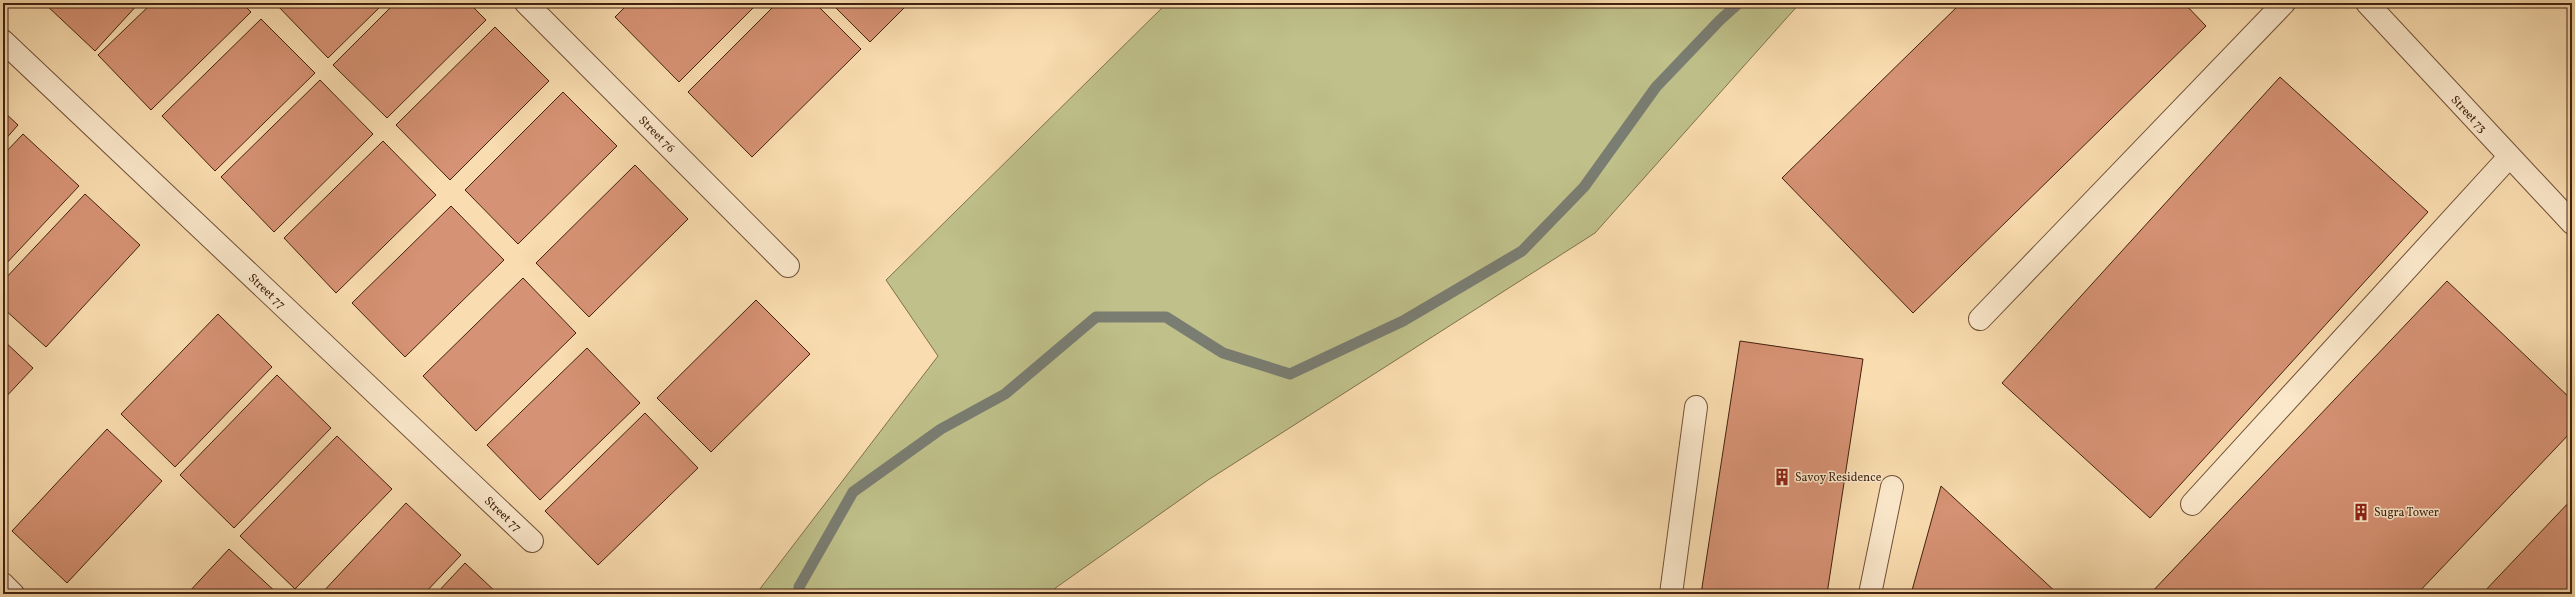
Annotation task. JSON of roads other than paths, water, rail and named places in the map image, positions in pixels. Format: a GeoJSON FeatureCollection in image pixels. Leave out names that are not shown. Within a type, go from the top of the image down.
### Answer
{"type":"FeatureCollection","features":[{"type":"Feature","properties":{"kind":"street","name":"Street 76"},"geometry":{"type":"LineString","coordinates":[[526,3],[788,266]]}},
{"type":"Feature","properties":{"kind":"street"},"geometry":{"type":"LineString","coordinates":[[1980,319],[2284,3]]}},
{"type":"Feature","properties":{"kind":"street","name":"Street 73"},"geometry":{"type":"LineString","coordinates":[[2368,3],[2509,157],[2572,223]]}},
{"type":"Feature","properties":{"kind":"street","name":"Street 77"},"geometry":{"type":"LineString","coordinates":[[3,41],[532,541]]}},
{"type":"Feature","properties":{"kind":"street"},"geometry":{"type":"LineString","coordinates":[[2192,504],[2509,157]]}},
{"type":"Feature","properties":{"kind":"street"},"geometry":{"type":"LineString","coordinates":[[1671,594],[1696,407]]}},
{"type":"Feature","properties":{"kind":"street"},"geometry":{"type":"LineString","coordinates":[[1870,594],[1892,487]]}},
{"type":"Feature","properties":{"kind":"street"},"geometry":{"type":"LineString","coordinates":[[3,584],[13,594]]}},
{"type":"Feature","properties":{"kind":"waterway"},"geometry":{"type":"LineString","coordinates":[[801,594],[799,587],[853,492],[941,429],[1005,394],[1096,317],[1166,317],[1223,353],[1290,374],[1403,321],[1522,251],[1584,187],[1656,87],[1720,20],[1739,3]]}},
{"type":"Feature","properties":{"kind":"place","name":"Savoy Residence"},"geometry":{"type":"Point","coordinates":[1782,477]}},
{"type":"Feature","properties":{"kind":"place","name":"Sugra Tower"},"geometry":{"type":"Point","coordinates":[2361,512]}}]}
